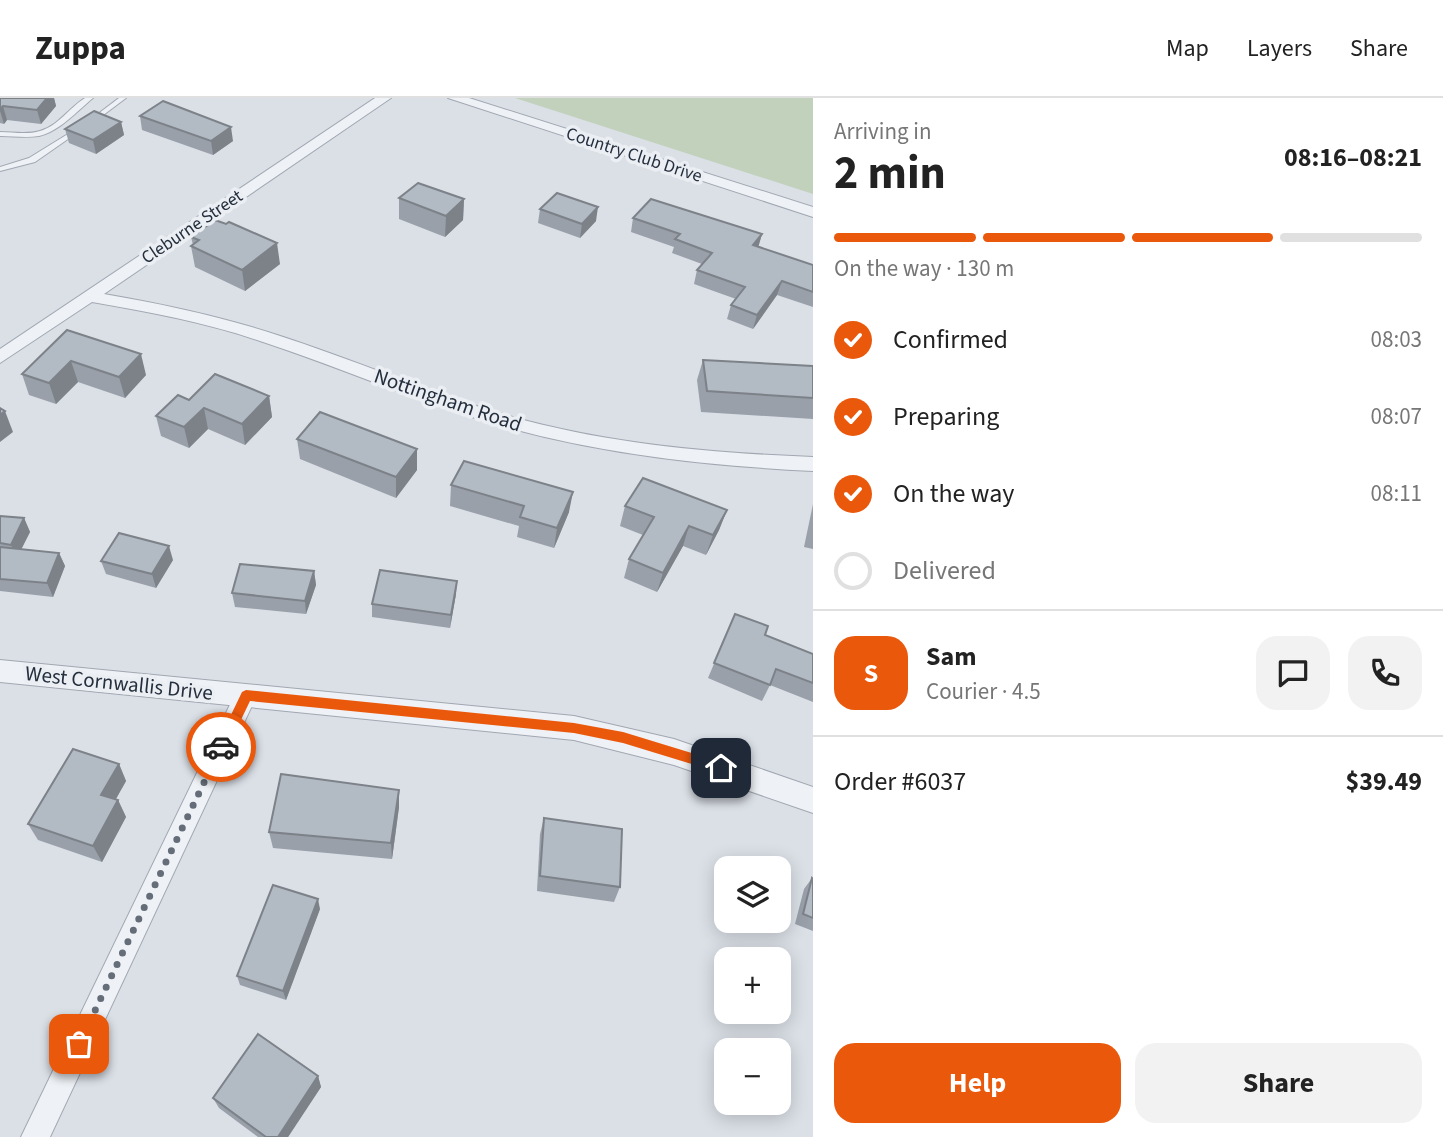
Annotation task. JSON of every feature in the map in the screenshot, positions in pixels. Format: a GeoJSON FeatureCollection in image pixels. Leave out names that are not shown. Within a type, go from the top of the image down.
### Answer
{"type":"FeatureCollection","features":[{"type":"Feature","properties":{"kind":"street","name":"Cleburne Street"},"geometry":{"type":"LineString","coordinates":[[0,357],[384,98]]}},
{"type":"Feature","properties":{"kind":"street","name":"Country Club Drive"},"geometry":{"type":"LineString","coordinates":[[454,98],[813,212]]}},
{"type":"Feature","properties":{"kind":"street","name":"Nottingham Road"},"geometry":{"type":"LineString","coordinates":[[90,297],[172,311],[266,336],[469,409],[544,431],[679,454],[753,462],[813,464]]}},
{"type":"Feature","properties":{"kind":"street","name":"West Cornwallis Drive"},"geometry":{"type":"LineString","coordinates":[[0,671],[574,728],[674,752],[813,800]]}},
{"type":"Feature","properties":{"kind":"street"},"geometry":{"type":"LineString","coordinates":[[35,1137],[246,695]]}},
{"type":"Feature","properties":{"kind":"lane"},"geometry":{"type":"LineString","coordinates":[[0,134],[27,135],[47,131],[77,104],[90,98]]}},
{"type":"Feature","properties":{"kind":"lane"},"geometry":{"type":"LineString","coordinates":[[0,169],[32,160],[123,98]]}},
{"type":"Feature","properties":{"kind":"green space"},"geometry":{"type":"Polygon","coordinates":[[[515,98],[813,98],[813,194],[515,98]]]}},
{"type":"Feature","properties":{"kind":"building"},"geometry":{"type":"Polygon","coordinates":[[[0,98],[47,98],[37,110],[3,106],[0,109],[0,98]]]}},
{"type":"Feature","properties":{"kind":"building"},"geometry":{"type":"Polygon","coordinates":[[[163,101],[231,127],[211,141],[140,116],[163,101]]]}},
{"type":"Feature","properties":{"kind":"building"},"geometry":{"type":"Polygon","coordinates":[[[94,111],[121,122],[93,140],[65,129],[94,111]]]}},
{"type":"Feature","properties":{"kind":"building"},"geometry":{"type":"Polygon","coordinates":[[[418,183],[464,199],[446,216],[399,198],[418,183]]]}},
{"type":"Feature","properties":{"kind":"building"},"geometry":{"type":"Polygon","coordinates":[[[557,193],[598,207],[582,224],[540,209],[557,193]]]}},
{"type":"Feature","properties":{"kind":"building"},"geometry":{"type":"Polygon","coordinates":[[[651,199],[762,234],[753,245],[813,265],[813,292],[782,281],[757,315],[731,305],[745,287],[697,270],[712,253],[675,239],[680,234],[633,218],[651,199]]]}},
{"type":"Feature","properties":{"kind":"building"},"geometry":{"type":"Polygon","coordinates":[[[215,220],[226,224],[229,222],[277,243],[242,270],[191,246],[199,240],[191,237],[215,220]]]}},
{"type":"Feature","properties":{"kind":"building"},"geometry":{"type":"Polygon","coordinates":[[[67,330],[141,354],[119,377],[71,361],[49,383],[22,374],[67,330]]]}},
{"type":"Feature","properties":{"kind":"building"},"geometry":{"type":"Polygon","coordinates":[[[703,360],[813,366],[813,398],[707,391],[703,360]]]}},
{"type":"Feature","properties":{"kind":"building"},"geometry":{"type":"Polygon","coordinates":[[[215,374],[269,396],[242,424],[204,408],[184,427],[156,416],[178,395],[189,400],[215,374]]]}},
{"type":"Feature","properties":{"kind":"building"},"geometry":{"type":"Polygon","coordinates":[[[320,412],[417,449],[396,477],[297,439],[320,412]]]}},
{"type":"Feature","properties":{"kind":"building"},"geometry":{"type":"Polygon","coordinates":[[[464,461],[573,492],[557,528],[520,517],[524,506],[451,485],[464,461]]]}},
{"type":"Feature","properties":{"kind":"building"},"geometry":{"type":"Polygon","coordinates":[[[643,478],[727,510],[713,535],[689,526],[663,573],[629,559],[654,517],[625,506],[643,478]]]}},
{"type":"Feature","properties":{"kind":"building"},"geometry":{"type":"Polygon","coordinates":[[[0,516],[24,518],[11,545],[0,543],[0,516]]]}},
{"type":"Feature","properties":{"kind":"building"},"geometry":{"type":"Polygon","coordinates":[[[119,533],[169,546],[152,574],[101,561],[119,533]]]}},
{"type":"Feature","properties":{"kind":"building"},"geometry":{"type":"Polygon","coordinates":[[[0,547],[59,553],[47,583],[0,579],[0,547]]]}},
{"type":"Feature","properties":{"kind":"building"},"geometry":{"type":"Polygon","coordinates":[[[240,564],[314,571],[305,601],[232,593],[240,564]]]}},
{"type":"Feature","properties":{"kind":"building"},"geometry":{"type":"Polygon","coordinates":[[[380,570],[457,581],[451,615],[372,604],[380,570]]]}},
{"type":"Feature","properties":{"kind":"building"},"geometry":{"type":"Polygon","coordinates":[[[735,614],[768,626],[765,635],[813,654],[813,683],[776,669],[770,685],[714,663],[735,614]]]}},
{"type":"Feature","properties":{"kind":"building"},"geometry":{"type":"Polygon","coordinates":[[[73,749],[119,764],[101,795],[118,800],[93,846],[28,824],[73,749]]]}},
{"type":"Feature","properties":{"kind":"building"},"geometry":{"type":"Polygon","coordinates":[[[281,774],[399,790],[391,843],[269,832],[281,774]]]}},
{"type":"Feature","properties":{"kind":"building"},"geometry":{"type":"Polygon","coordinates":[[[544,818],[622,829],[620,887],[540,876],[544,818]]]}},
{"type":"Feature","properties":{"kind":"building"},"geometry":{"type":"Polygon","coordinates":[[[813,879],[813,918],[803,914],[813,879]]]}},
{"type":"Feature","properties":{"kind":"building"},"geometry":{"type":"Polygon","coordinates":[[[273,885],[318,899],[283,991],[237,976],[273,885]]]}},
{"type":"Feature","properties":{"kind":"building"},"geometry":{"type":"Polygon","coordinates":[[[258,1034],[318,1076],[278,1137],[266,1137],[213,1098],[258,1034]]]}},
{"type":"Feature","properties":{"kind":"way so far"},"geometry":{"type":"LineString","coordinates":[[79,1044],[221,747]]}},
{"type":"Feature","properties":{"kind":"route"},"geometry":{"type":"LineString","coordinates":[[221,747],[246,695],[574,728],[623,738],[721,768]]}}]}
